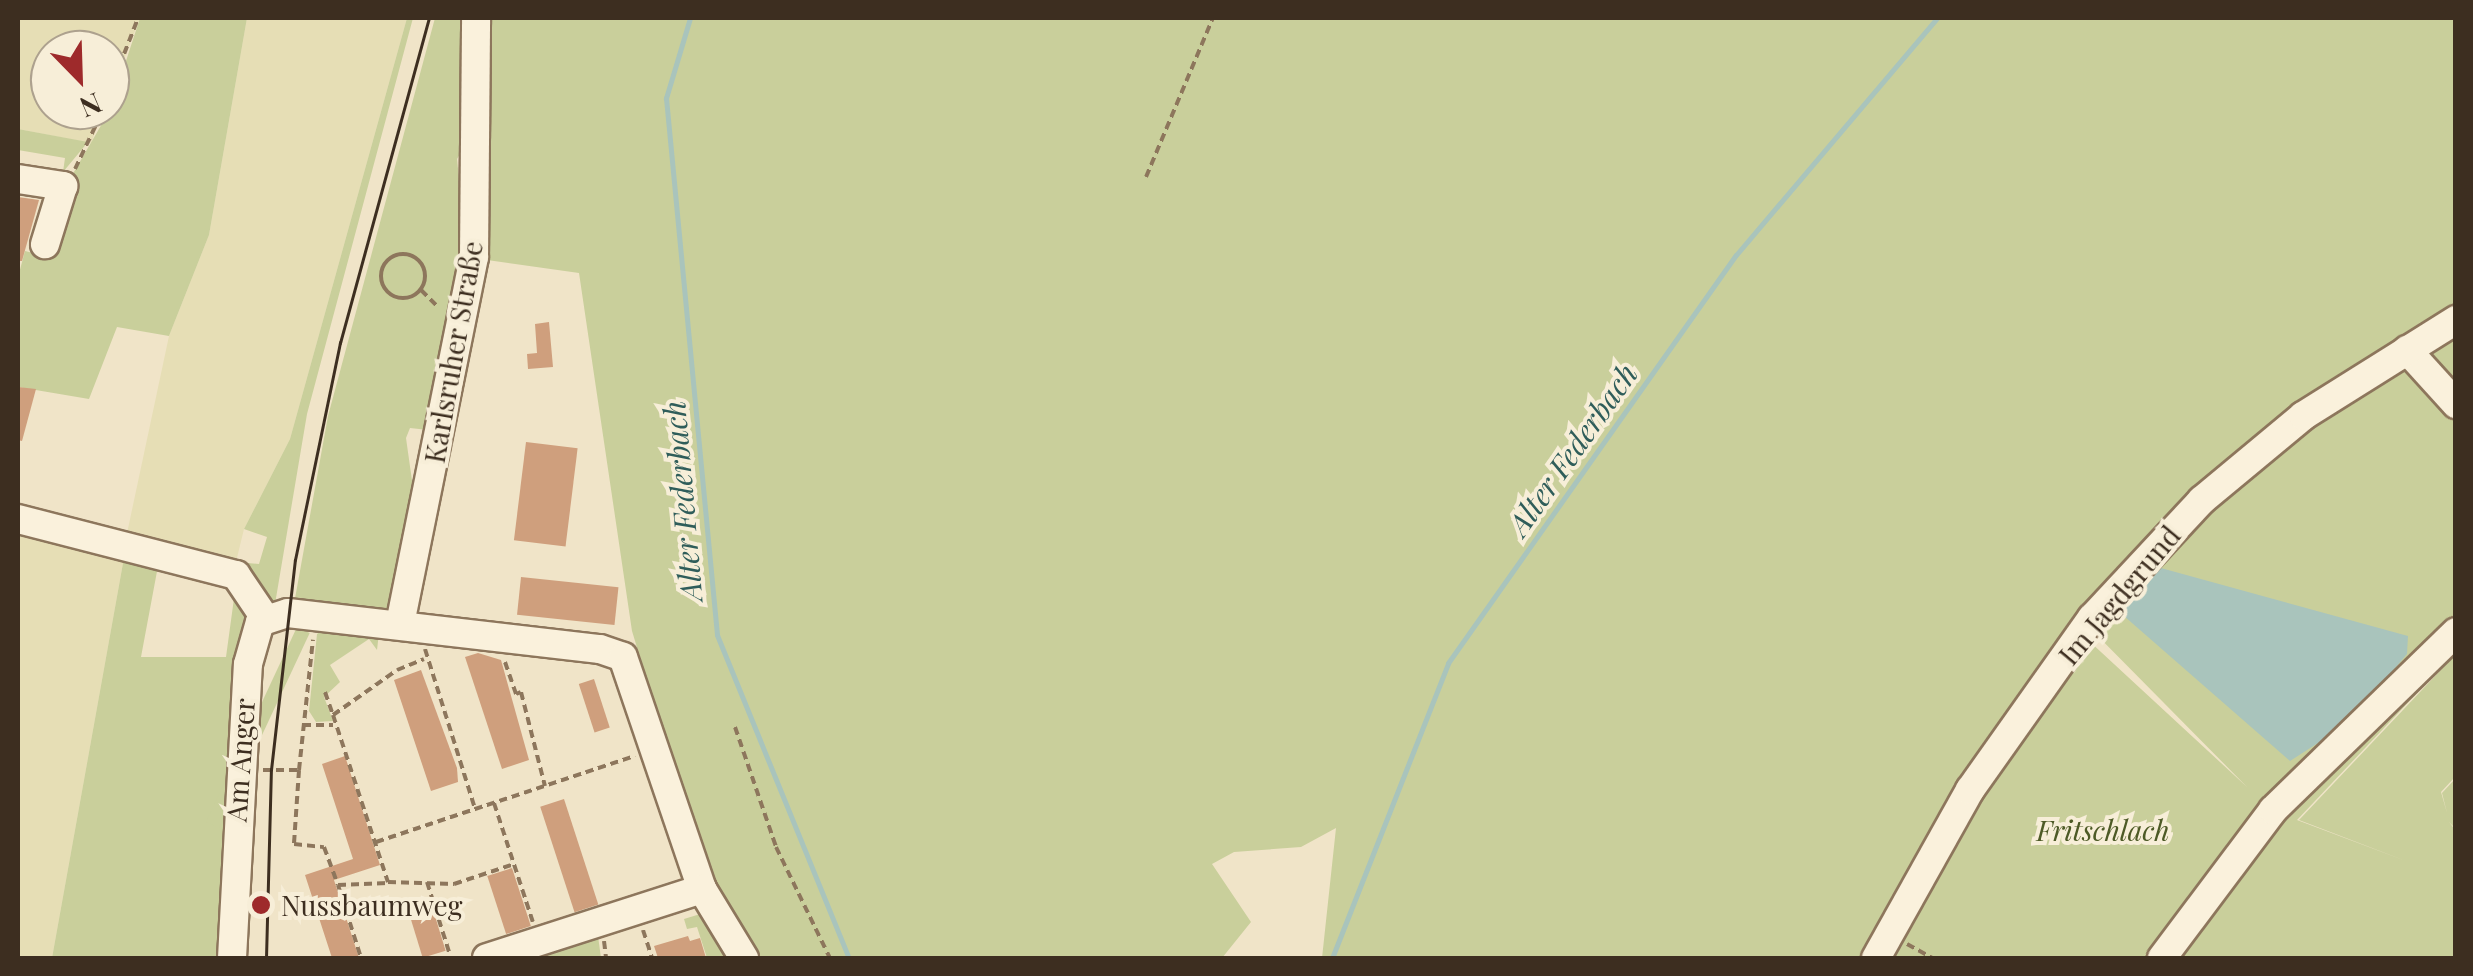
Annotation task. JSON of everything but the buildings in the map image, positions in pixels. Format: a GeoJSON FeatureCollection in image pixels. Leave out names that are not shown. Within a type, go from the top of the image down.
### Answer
{"type":"FeatureCollection","features":[{"type":"Feature","properties":{"kind":"street","name":"Karlsruher Straße"},"geometry":{"type":"LineString","coordinates":[[400,624],[474,257],[476,18]]}},
{"type":"Feature","properties":{"kind":"street"},"geometry":{"type":"LineString","coordinates":[[18,178],[63,186],[45,244]]}},
{"type":"Feature","properties":{"kind":"street","name":"Im Jagdgrund"},"geometry":{"type":"LineString","coordinates":[[1883,946],[1970,790],[2092,618],[2202,500],[2303,416],[2456,320]]}},
{"type":"Feature","properties":{"kind":"street"},"geometry":{"type":"LineString","coordinates":[[2408,350],[2456,404]]}},
{"type":"Feature","properties":{"kind":"street"},"geometry":{"type":"LineString","coordinates":[[18,519],[236,575],[264,618],[316,616],[400,624],[614,652],[628,663],[624,698],[654,750],[702,889],[744,958]]}},
{"type":"Feature","properties":{"kind":"street","name":"Am Anger"},"geometry":{"type":"LineString","coordinates":[[232,958],[244,699],[252,639],[264,618]]}},
{"type":"Feature","properties":{"kind":"street"},"geometry":{"type":"LineString","coordinates":[[2162,958],[2273,810],[2456,632]]}},
{"type":"Feature","properties":{"kind":"street"},"geometry":{"type":"LineString","coordinates":[[488,958],[702,889]]}},
{"type":"Feature","properties":{"kind":"path"},"geometry":{"type":"LineString","coordinates":[[1146,177],[1214,18]]}},
{"type":"Feature","properties":{"kind":"path"},"geometry":{"type":"LineString","coordinates":[[85,154],[94,130]]}},
{"type":"Feature","properties":{"kind":"path"},"geometry":{"type":"LineString","coordinates":[[402,254],[416,258],[425,276],[421,290],[401,298],[388,292],[381,279],[384,264],[402,254]]}},
{"type":"Feature","properties":{"kind":"path"},"geometry":{"type":"LineString","coordinates":[[316,616],[294,844],[324,847],[360,958]]}},
{"type":"Feature","properties":{"kind":"path"},"geometry":{"type":"LineString","coordinates":[[502,638],[500,650],[516,694],[521,692],[545,786]]}},
{"type":"Feature","properties":{"kind":"path"},"geometry":{"type":"LineString","coordinates":[[333,715],[397,670],[424,659],[443,717],[450,715],[456,732],[449,734],[475,809]]}},
{"type":"Feature","properties":{"kind":"path"},"geometry":{"type":"LineString","coordinates":[[325,692],[388,882]]}},
{"type":"Feature","properties":{"kind":"path"},"geometry":{"type":"LineString","coordinates":[[303,725],[336,725]]}},
{"type":"Feature","properties":{"kind":"path"},"geometry":{"type":"LineString","coordinates":[[736,726],[776,847],[830,958]]}},
{"type":"Feature","properties":{"kind":"path"},"geometry":{"type":"LineString","coordinates":[[376,842],[654,750]]}},
{"type":"Feature","properties":{"kind":"path"},"geometry":{"type":"LineString","coordinates":[[254,770],[299,770]]}},
{"type":"Feature","properties":{"kind":"path"},"geometry":{"type":"LineString","coordinates":[[494,803],[538,940]]}},
{"type":"Feature","properties":{"kind":"path"},"geometry":{"type":"LineString","coordinates":[[338,885],[454,884],[514,864]]}},
{"type":"Feature","properties":{"kind":"path"},"geometry":{"type":"LineString","coordinates":[[427,882],[451,958]]}},
{"type":"Feature","properties":{"kind":"path"},"geometry":{"type":"LineString","coordinates":[[637,910],[652,958]]}},
{"type":"Feature","properties":{"kind":"path"},"geometry":{"type":"LineString","coordinates":[[1883,946],[1932,958]]}},
{"type":"Feature","properties":{"kind":"shaded area"},"geometry":{"type":"Polygon","coordinates":[[[18,18],[140,18],[130,44],[130,30],[30,30],[30,130],[96,130],[91,143],[18,129],[18,18]]]}},
{"type":"Feature","properties":{"kind":"shaded area"},"geometry":{"type":"Polygon","coordinates":[[[247,18],[407,18],[290,439],[244,529],[235,566],[126,538],[169,336],[209,235],[247,18]]]}},
{"type":"Feature","properties":{"kind":"shaded area"},"geometry":{"type":"Polygon","coordinates":[[[18,532],[125,552],[52,958],[18,958],[18,532]]]}},
{"type":"Feature","properties":{"kind":"green space"},"geometry":{"type":"Polygon","coordinates":[[[140,18],[247,18],[209,235],[169,336],[117,327],[89,399],[18,387],[18,277],[25,251],[45,256],[57,248],[77,180],[71,177],[98,130],[130,130],[130,49],[140,18]]]}},
{"type":"Feature","properties":{"kind":"green space"},"geometry":{"type":"Polygon","coordinates":[[[407,18],[413,18],[307,414],[275,604],[269,605],[246,578],[247,563],[259,564],[267,537],[244,529],[290,439],[407,18]]]}},
{"type":"Feature","properties":{"kind":"green space"},"geometry":{"type":"Polygon","coordinates":[[[435,18],[472,18],[466,144],[457,159],[467,258],[428,430],[410,428],[406,438],[416,509],[395,605],[385,613],[294,604],[328,416],[435,18]]]}},
{"type":"Feature","properties":{"kind":"green space","name":"Fritschlach"},"geometry":{"type":"Polygon","coordinates":[[[485,18],[2455,18],[2455,653],[2297,820],[2406,861],[2299,820],[2455,655],[2455,777],[2441,792],[2447,813],[2442,793],[2455,779],[2455,828],[2449,822],[2456,831],[2455,958],[1894,958],[1966,812],[2088,640],[2247,787],[2080,618],[1863,958],[1322,958],[1336,828],[1301,847],[1234,852],[1212,864],[1251,922],[1222,958],[754,958],[710,887],[632,631],[579,273],[480,259],[485,18]]]}},
{"type":"Feature","properties":{"kind":"green space"},"geometry":{"type":"Polygon","coordinates":[[[18,129],[88,142],[63,172],[65,158],[18,150],[18,129]]]}},
{"type":"Feature","properties":{"kind":"green space"},"geometry":{"type":"Polygon","coordinates":[[[125,552],[158,566],[141,657],[226,657],[235,591],[227,579],[254,607],[224,958],[52,958],[125,552]]]}},
{"type":"Feature","properties":{"kind":"green space"},"geometry":{"type":"Polygon","coordinates":[[[297,627],[310,633],[219,828],[206,822],[297,627]]]}},
{"type":"Feature","properties":{"kind":"green space"},"geometry":{"type":"Polygon","coordinates":[[[324,629],[379,633],[377,650],[369,639],[330,665],[340,682],[324,697],[333,721],[316,722],[309,711],[317,634],[324,629]]]}},
{"type":"Feature","properties":{"kind":"green space"},"geometry":{"type":"Polygon","coordinates":[[[710,911],[735,958],[707,958],[697,927],[687,929],[684,919],[710,911]]]}},
{"type":"Feature","properties":{"kind":"green space"},"geometry":{"type":"Polygon","coordinates":[[[598,936],[601,958],[510,958],[598,936]]]}},
{"type":"Feature","properties":{"kind":"water"},"geometry":{"type":"Polygon","coordinates":[[[2150,565],[2408,636],[2407,654],[2349,723],[2290,761],[2124,616],[2124,593],[2150,565]]]}},
{"type":"Feature","properties":{"kind":"waterway","name":"Alter Federbach"},"geometry":{"type":"LineString","coordinates":[[690,18],[666,98],[717,635],[849,958]]}},
{"type":"Feature","properties":{"kind":"waterway","name":"Alter Federbach"},"geometry":{"type":"LineString","coordinates":[[1332,958],[1448,663],[1736,255],[1937,18]]}},
{"type":"Feature","properties":{"kind":"tram line"},"geometry":{"type":"LineString","coordinates":[[266,958],[271,770],[295,560],[340,343],[429,18]]}},
{"type":"Feature","properties":{"kind":"place","name":"Nussbaumweg"},"geometry":{"type":"Point","coordinates":[261,905]}}]}
